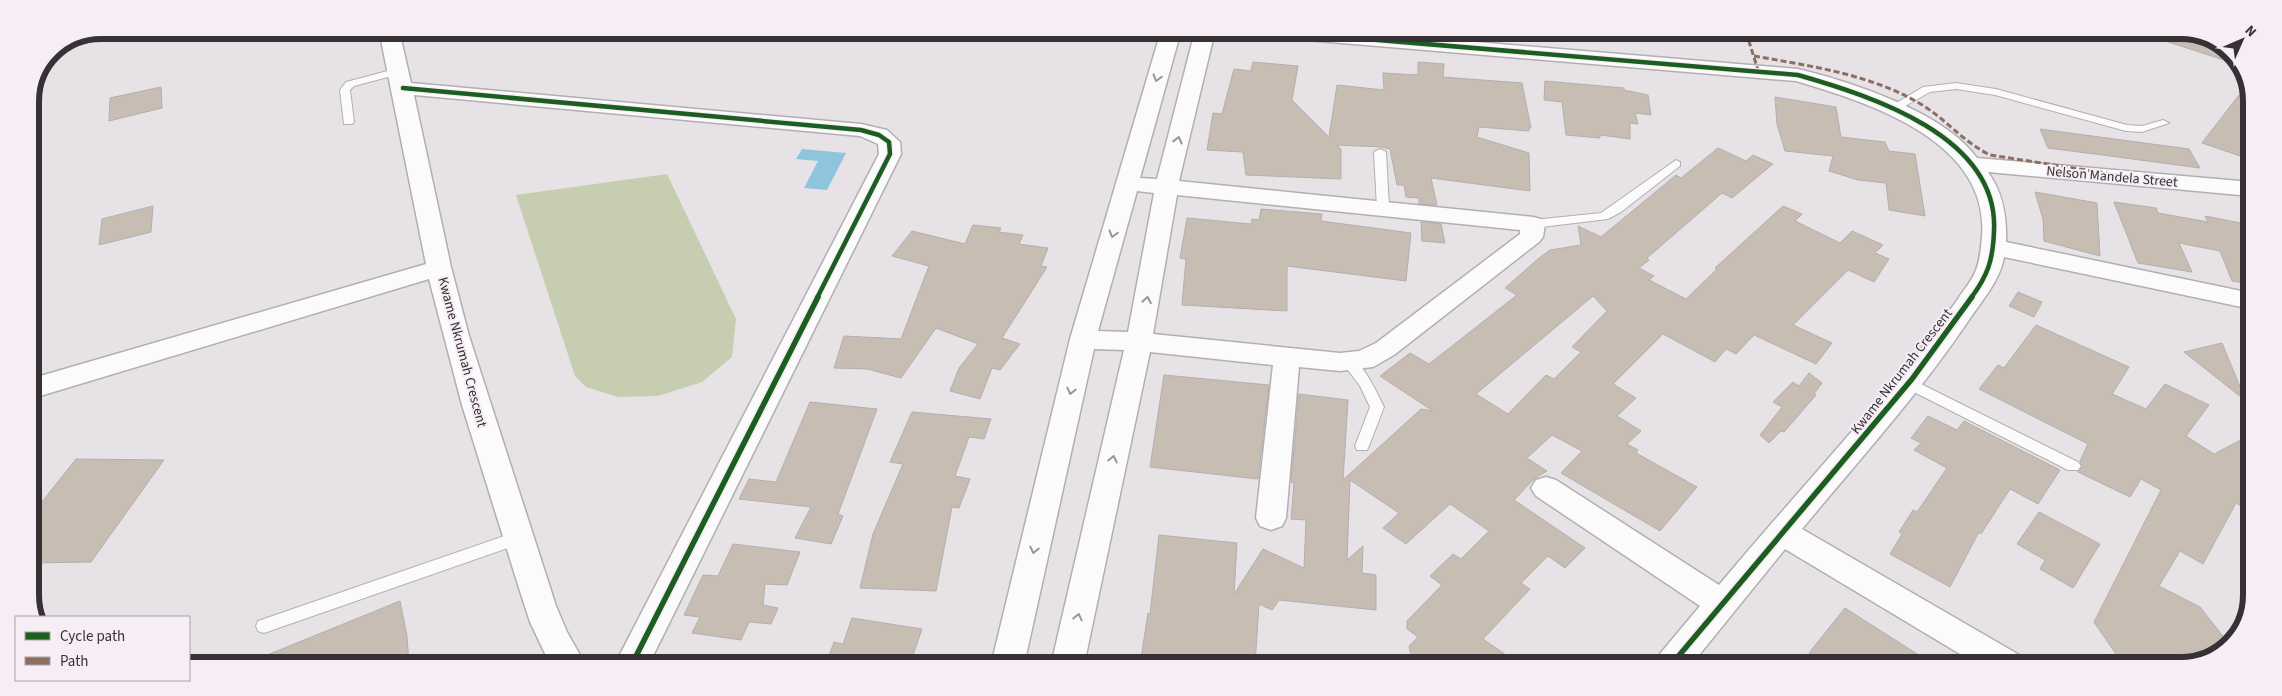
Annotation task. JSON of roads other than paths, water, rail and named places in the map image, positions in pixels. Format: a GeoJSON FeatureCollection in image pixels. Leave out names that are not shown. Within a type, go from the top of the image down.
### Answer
{"type":"FeatureCollection","features":[{"type":"Feature","properties":{"kind":"street","name":"Kwame Nkrumah Crescent"},"geometry":{"type":"LineString","coordinates":[[391,39],[440,268],[479,415],[518,537],[560,657]]}},
{"type":"Feature","properties":{"kind":"street"},"geometry":{"type":"LineString","coordinates":[[1009,657],[1083,339],[1169,39]]}},
{"type":"Feature","properties":{"kind":"street"},"geometry":{"type":"LineString","coordinates":[[1069,657],[1139,342],[1167,186],[1203,39]]}},
{"type":"Feature","properties":{"kind":"street","name":"Kwame Nkrumah Crescent"},"geometry":{"type":"LineString","coordinates":[[1366,39],[1789,74],[1850,90],[1894,108],[1937,134],[1973,164],[1985,184],[1994,213],[1993,247],[1989,271],[1951,328],[1909,383],[1677,657]]}},
{"type":"Feature","properties":{"kind":"street"},"geometry":{"type":"LineString","coordinates":[[401,80],[861,130],[879,135],[890,142],[890,154],[636,657]]}},
{"type":"Feature","properties":{"kind":"street","name":"Nelson Mandela Street"},"geometry":{"type":"LineString","coordinates":[[1973,164],[2243,188]]}},
{"type":"Feature","properties":{"kind":"street"},"geometry":{"type":"LineString","coordinates":[[1083,339],[1139,342],[1287,357],[1348,361],[1364,360],[1385,349],[1531,237],[1533,224],[1127,183]]}},
{"type":"Feature","properties":{"kind":"street"},"geometry":{"type":"LineString","coordinates":[[1993,247],[2243,299]]}},
{"type":"Feature","properties":{"kind":"street"},"geometry":{"type":"LineString","coordinates":[[39,386],[440,268]]}},
{"type":"Feature","properties":{"kind":"street"},"geometry":{"type":"LineString","coordinates":[[1270,518],[1287,357]]}},
{"type":"Feature","properties":{"kind":"street"},"geometry":{"type":"LineString","coordinates":[[1546,488],[1722,604]]}},
{"type":"Feature","properties":{"kind":"street"},"geometry":{"type":"LineString","coordinates":[[1782,532],[1994,657]]}},
{"type":"Feature","properties":{"kind":"lane"},"geometry":{"type":"LineString","coordinates":[[348,122],[345,90],[350,84],[401,80]]}},
{"type":"Feature","properties":{"kind":"lane"},"geometry":{"type":"LineString","coordinates":[[1894,108],[1927,89],[1956,86],[1996,92],[2126,128],[2142,129],[2163,123]]}},
{"type":"Feature","properties":{"kind":"lane"},"geometry":{"type":"LineString","coordinates":[[1380,152],[1383,208]]}},
{"type":"Feature","properties":{"kind":"lane"},"geometry":{"type":"LineString","coordinates":[[1533,224],[1604,216],[1617,209],[1676,164]]}},
{"type":"Feature","properties":{"kind":"lane"},"geometry":{"type":"LineString","coordinates":[[1348,361],[1366,384],[1377,407],[1362,446]]}},
{"type":"Feature","properties":{"kind":"lane"},"geometry":{"type":"LineString","coordinates":[[1909,383],[2073,466]]}},
{"type":"Feature","properties":{"kind":"lane"},"geometry":{"type":"LineString","coordinates":[[264,626],[518,537]]}},
{"type":"Feature","properties":{"kind":"water"},"geometry":{"type":"Polygon","coordinates":[[[802,149],[846,153],[827,190],[804,188],[818,161],[796,159],[802,149]]]}}]}
